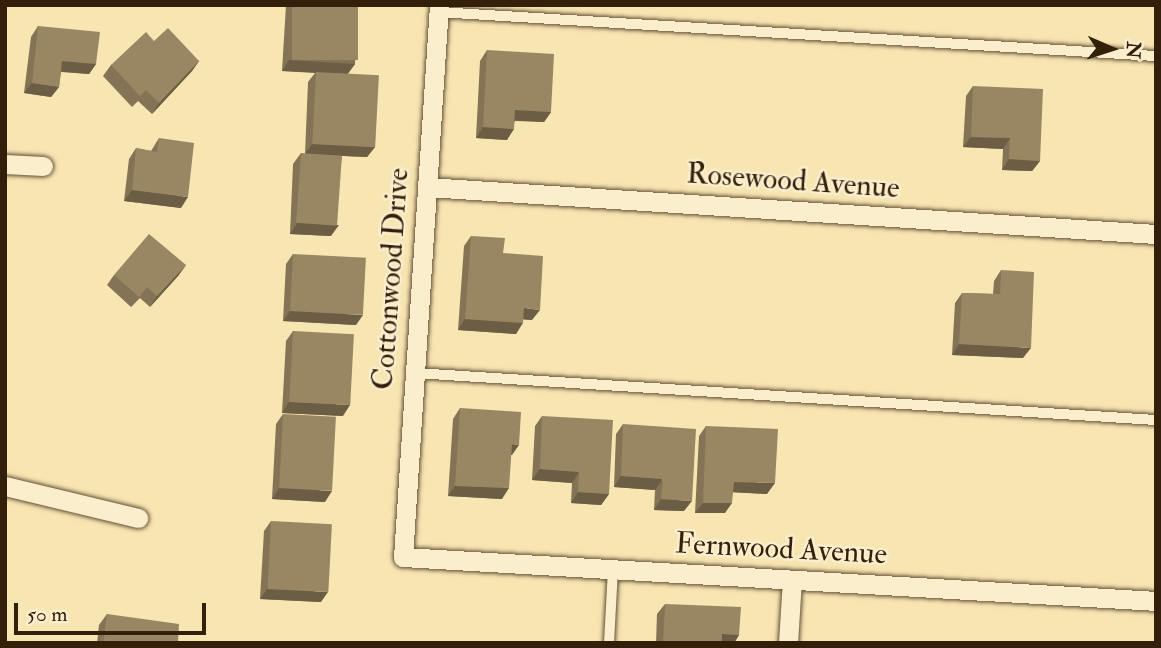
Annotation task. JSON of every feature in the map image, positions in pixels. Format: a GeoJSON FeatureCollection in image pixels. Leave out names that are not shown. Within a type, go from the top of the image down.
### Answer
{"type":"FeatureCollection","features":[{"type":"Feature","properties":{"kind":"street","name":"Cottonwood Drive"},"geometry":{"type":"LineString","coordinates":[[403,557],[439,9]]}},
{"type":"Feature","properties":{"kind":"street"},"geometry":{"type":"LineString","coordinates":[[5,164],[43,166]]}},
{"type":"Feature","properties":{"kind":"street","name":"Rosewood Avenue"},"geometry":{"type":"LineString","coordinates":[[427,187],[1156,234]]}},
{"type":"Feature","properties":{"kind":"street"},"geometry":{"type":"LineString","coordinates":[[5,486],[138,518]]}},
{"type":"Feature","properties":{"kind":"street","name":"Fernwood Avenue"},"geometry":{"type":"LineString","coordinates":[[403,557],[1156,601]]}},
{"type":"Feature","properties":{"kind":"street"},"geometry":{"type":"LineString","coordinates":[[788,643],[792,580]]}},
{"type":"Feature","properties":{"kind":"lane"},"geometry":{"type":"LineString","coordinates":[[439,9],[1156,56]]}},
{"type":"Feature","properties":{"kind":"lane"},"geometry":{"type":"LineString","coordinates":[[415,373],[1156,420]]}},
{"type":"Feature","properties":{"kind":"lane"},"geometry":{"type":"LineString","coordinates":[[609,643],[613,568]]}},
{"type":"Feature","properties":{"kind":"building"},"geometry":{"type":"Polygon","coordinates":[[[292,5],[358,5],[358,60],[292,60],[292,5]]]}},
{"type":"Feature","properties":{"kind":"building"},"geometry":{"type":"Polygon","coordinates":[[[38,26],[100,32],[96,64],[62,61],[59,87],[32,83],[38,26]]]}},
{"type":"Feature","properties":{"kind":"building"},"geometry":{"type":"Polygon","coordinates":[[[168,28],[199,61],[159,103],[146,90],[140,96],[111,65],[146,32],[154,41],[168,28]]]}},
{"type":"Feature","properties":{"kind":"building"},"geometry":{"type":"Polygon","coordinates":[[[487,50],[554,54],[551,112],[515,110],[514,129],[483,127],[487,50]]]}},
{"type":"Feature","properties":{"kind":"building"},"geometry":{"type":"Polygon","coordinates":[[[316,72],[379,75],[375,147],[312,144],[316,72]]]}},
{"type":"Feature","properties":{"kind":"building"},"geometry":{"type":"Polygon","coordinates":[[[973,86],[1043,89],[1040,161],[1009,159],[1010,138],[971,137],[973,86]]]}},
{"type":"Feature","properties":{"kind":"building"},"geometry":{"type":"Polygon","coordinates":[[[159,138],[194,143],[188,197],[132,190],[136,148],[157,152],[159,138]]]}},
{"type":"Feature","properties":{"kind":"building"},"geometry":{"type":"Polygon","coordinates":[[[301,153],[342,156],[337,226],[296,223],[301,153]]]}},
{"type":"Feature","properties":{"kind":"building"},"geometry":{"type":"Polygon","coordinates":[[[149,234],[186,265],[157,296],[147,287],[139,297],[114,275],[149,234]]]}},
{"type":"Feature","properties":{"kind":"building"},"geometry":{"type":"Polygon","coordinates":[[[471,236],[505,238],[503,253],[543,256],[540,310],[524,308],[523,323],[465,319],[471,236]]]}},
{"type":"Feature","properties":{"kind":"building"},"geometry":{"type":"Polygon","coordinates":[[[293,254],[366,258],[363,315],[290,311],[293,254]]]}},
{"type":"Feature","properties":{"kind":"building"},"geometry":{"type":"Polygon","coordinates":[[[1001,270],[1034,272],[1031,348],[959,344],[962,293],[1000,294],[1001,270]]]}},
{"type":"Feature","properties":{"kind":"building"},"geometry":{"type":"Polygon","coordinates":[[[293,331],[354,334],[350,405],[289,402],[293,331]]]}},
{"type":"Feature","properties":{"kind":"building"},"geometry":{"type":"Polygon","coordinates":[[[460,408],[521,412],[519,445],[512,444],[509,488],[455,486],[460,408]]]}},
{"type":"Feature","properties":{"kind":"building"},"geometry":{"type":"Polygon","coordinates":[[[283,414],[336,417],[332,491],[279,488],[283,414]]]}},
{"type":"Feature","properties":{"kind":"building"},"geometry":{"type":"Polygon","coordinates":[[[542,416],[613,420],[609,494],[578,492],[579,472],[540,469],[542,416]]]}},
{"type":"Feature","properties":{"kind":"building"},"geometry":{"type":"Polygon","coordinates":[[[623,424],[696,429],[692,501],[661,499],[663,479],[621,476],[623,424]]]}},
{"type":"Feature","properties":{"kind":"building"},"geometry":{"type":"Polygon","coordinates":[[[706,426],[778,429],[775,483],[734,482],[732,503],[703,503],[706,426]]]}},
{"type":"Feature","properties":{"kind":"building"},"geometry":{"type":"Polygon","coordinates":[[[271,521],[332,524],[328,592],[267,589],[271,521]]]}},
{"type":"Feature","properties":{"kind":"building"},"geometry":{"type":"Polygon","coordinates":[[[665,604],[741,607],[739,635],[722,634],[722,643],[663,643],[665,604]]]}},
{"type":"Feature","properties":{"kind":"building"},"geometry":{"type":"Polygon","coordinates":[[[107,614],[179,624],[178,643],[103,643],[107,614]]]}}]}
